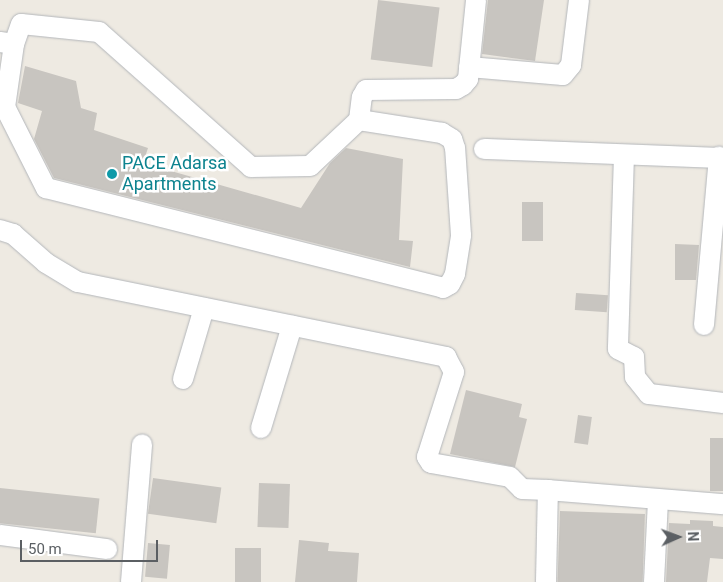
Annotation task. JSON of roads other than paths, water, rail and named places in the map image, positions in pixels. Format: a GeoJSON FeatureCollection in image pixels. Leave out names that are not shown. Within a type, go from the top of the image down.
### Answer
{"type":"FeatureCollection","features":[{"type":"Feature","properties":{"kind":"street"},"geometry":{"type":"LineString","coordinates":[[359,120],[442,133],[452,139],[461,235],[455,274],[450,284],[443,288],[46,188],[5,107],[7,43],[17,29],[27,24],[100,32],[251,167],[310,166],[359,120],[362,97],[366,90],[456,89],[468,79],[476,0]]}},
{"type":"Feature","properties":{"kind":"street"},"geometry":{"type":"LineString","coordinates":[[469,67],[563,75],[571,65],[579,0]]}},
{"type":"Feature","properties":{"kind":"street"},"geometry":{"type":"LineString","coordinates":[[484,149],[721,158],[716,279],[704,325]]}},
{"type":"Feature","properties":{"kind":"street"},"geometry":{"type":"LineString","coordinates":[[624,155],[618,349],[634,357],[635,377],[638,385],[650,394],[723,403]]}},
{"type":"Feature","properties":{"kind":"street"},"geometry":{"type":"LineString","coordinates":[[0,230],[13,234],[46,263],[78,282],[446,357],[454,372],[427,457],[431,463],[510,477],[522,489],[658,501],[723,504]]}},
{"type":"Feature","properties":{"kind":"street"},"geometry":{"type":"LineString","coordinates":[[183,379],[204,308]]}},
{"type":"Feature","properties":{"kind":"street"},"geometry":{"type":"LineString","coordinates":[[261,428],[292,326]]}},
{"type":"Feature","properties":{"kind":"street"},"geometry":{"type":"LineString","coordinates":[[131,582],[142,444]]}},
{"type":"Feature","properties":{"kind":"street"},"geometry":{"type":"LineString","coordinates":[[546,582],[548,490]]}},
{"type":"Feature","properties":{"kind":"street"},"geometry":{"type":"LineString","coordinates":[[654,582],[658,501]]}},
{"type":"Feature","properties":{"kind":"street"},"geometry":{"type":"LineString","coordinates":[[0,534],[107,549]]}},
{"type":"Feature","properties":{"kind":"place","name":"PACE Adarsa Apartments"},"geometry":{"type":"Point","coordinates":[112,174]}}]}
